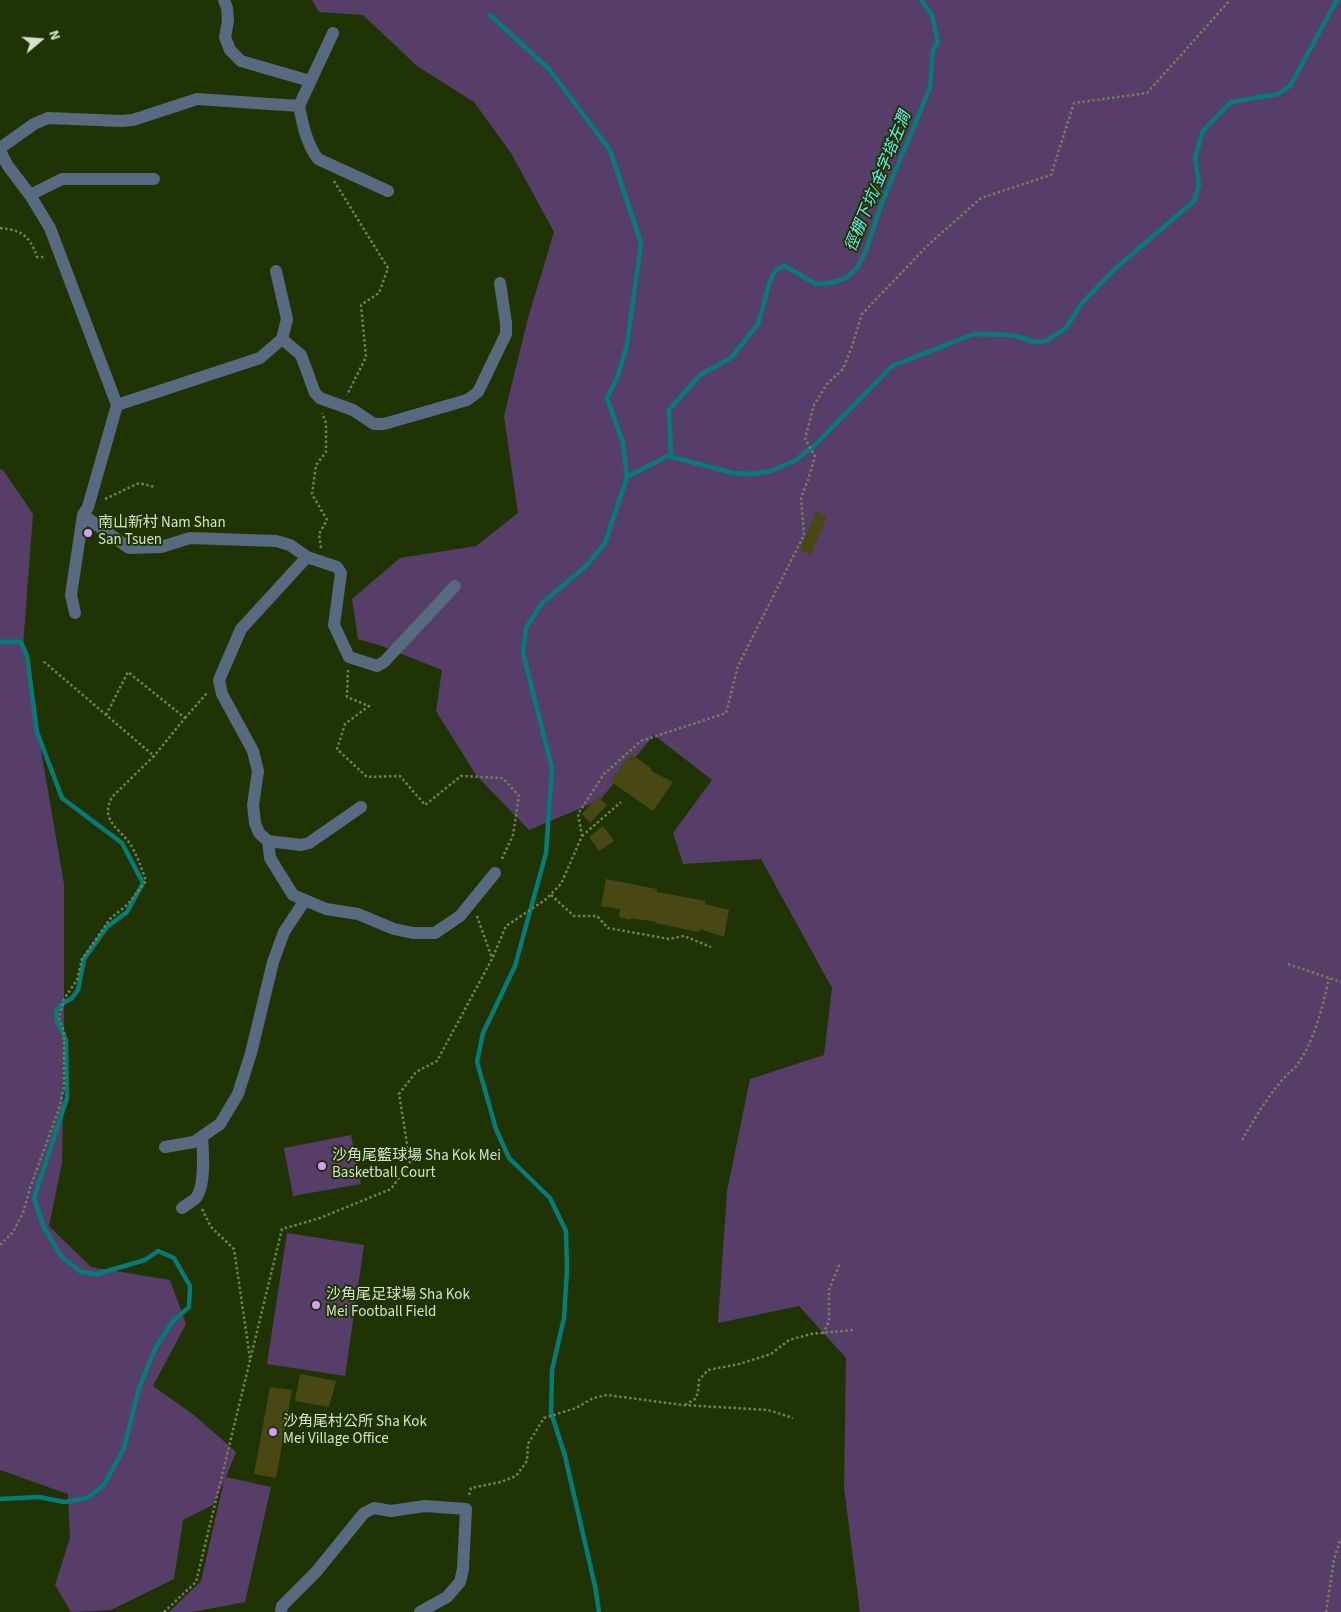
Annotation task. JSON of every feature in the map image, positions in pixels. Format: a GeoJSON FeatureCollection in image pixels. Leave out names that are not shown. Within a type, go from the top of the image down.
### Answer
{"type":"FeatureCollection","features":[{"type":"Feature","properties":{"kind":"street"},"geometry":{"type":"LineString","coordinates":[[224,0],[228,20],[225,38],[230,50],[241,61],[310,81]]}},
{"type":"Feature","properties":{"kind":"street"},"geometry":{"type":"LineString","coordinates":[[332,33],[299,106],[308,142],[318,159],[388,191]]}},
{"type":"Feature","properties":{"kind":"street"},"geometry":{"type":"LineString","coordinates":[[76,613],[71,595],[85,511],[117,405],[50,228],[30,195],[8,166],[0,149],[34,124],[48,118],[133,120],[196,99],[299,106]]}},
{"type":"Feature","properties":{"kind":"street"},"geometry":{"type":"LineString","coordinates":[[30,195],[62,179],[154,179]]}},
{"type":"Feature","properties":{"kind":"street"},"geometry":{"type":"LineString","coordinates":[[117,405],[260,358],[282,339],[287,319],[276,271]]}},
{"type":"Feature","properties":{"kind":"street"},"geometry":{"type":"LineString","coordinates":[[282,339],[301,356],[320,397],[353,410],[374,424],[384,424],[467,400],[478,392],[506,334],[500,283]]}},
{"type":"Feature","properties":{"kind":"street"},"geometry":{"type":"LineString","coordinates":[[85,511],[129,548],[161,547],[190,538],[276,541],[290,545],[307,557],[337,567],[340,573],[334,625],[349,657],[377,666],[384,662],[455,586]]}},
{"type":"Feature","properties":{"kind":"street"},"geometry":{"type":"LineString","coordinates":[[307,557],[241,629],[219,680],[222,694],[253,752],[258,771],[253,805],[255,823],[259,832],[268,841],[301,845],[309,843],[361,807]]}},
{"type":"Feature","properties":{"kind":"street"},"geometry":{"type":"LineString","coordinates":[[268,841],[270,858],[293,895],[326,908],[358,914],[394,929],[413,933],[435,933],[460,916],[495,873]]}},
{"type":"Feature","properties":{"kind":"street"},"geometry":{"type":"LineString","coordinates":[[165,1147],[194,1142],[220,1124],[238,1094],[251,1054],[273,962],[284,932],[305,900]]}},
{"type":"Feature","properties":{"kind":"street"},"geometry":{"type":"LineString","coordinates":[[182,1208],[196,1198],[204,1165],[202,1137]]}},
{"type":"Feature","properties":{"kind":"street"},"geometry":{"type":"LineString","coordinates":[[281,1612],[282,1606],[316,1572],[364,1513],[369,1510],[374,1508],[392,1511],[425,1506],[466,1509],[463,1569],[460,1582],[447,1597],[420,1612]]}},
{"type":"Feature","properties":{"kind":"path"},"geometry":{"type":"LineString","coordinates":[[582,836],[578,814],[604,774],[641,741],[726,713],[738,666],[804,535],[801,498],[815,456],[804,438],[814,405],[827,384],[843,369],[862,314],[928,245],[981,198],[1051,175],[1074,103],[1147,93],[1230,0]]}},
{"type":"Feature","properties":{"kind":"path"},"geometry":{"type":"LineString","coordinates":[[323,562],[319,534],[327,520],[312,494],[316,465],[326,452],[326,422],[320,397],[345,399],[366,357],[361,306],[379,293],[388,268],[333,179]]}},
{"type":"Feature","properties":{"kind":"path"},"geometry":{"type":"LineString","coordinates":[[0,228],[14,230],[32,242],[37,257],[61,258]]}},
{"type":"Feature","properties":{"kind":"path"},"geometry":{"type":"LineString","coordinates":[[85,511],[139,483],[155,486]]}},
{"type":"Feature","properties":{"kind":"path"},"geometry":{"type":"LineString","coordinates":[[349,657],[347,697],[369,706],[345,724],[337,749],[367,777],[400,776],[425,804],[461,776],[502,778],[519,796],[513,835],[495,873]]}},
{"type":"Feature","properties":{"kind":"path"},"geometry":{"type":"LineString","coordinates":[[42,660],[154,756]]}},
{"type":"Feature","properties":{"kind":"path"},"geometry":{"type":"LineString","coordinates":[[106,715],[128,672],[184,718]]}},
{"type":"Feature","properties":{"kind":"path"},"geometry":{"type":"LineString","coordinates":[[0,1245],[13,1232],[23,1213],[64,1087],[64,1031],[59,1018],[64,1000],[77,980],[82,959],[110,919],[128,904],[146,881],[131,845],[109,821],[107,813],[108,804],[112,797],[154,756],[184,718],[219,680]]}},
{"type":"Feature","properties":{"kind":"path"},"geometry":{"type":"LineString","coordinates":[[164,1612],[196,1582],[282,1229],[320,1218],[390,1189],[410,1162],[399,1094],[416,1072],[437,1061],[492,959],[506,926],[546,900],[562,884],[582,836],[621,802]]}},
{"type":"Feature","properties":{"kind":"path"},"geometry":{"type":"LineString","coordinates":[[551,895],[574,916],[596,916],[608,928],[669,939],[684,936],[711,947]]}},
{"type":"Feature","properties":{"kind":"path"},"geometry":{"type":"LineString","coordinates":[[472,902],[492,959]]}},
{"type":"Feature","properties":{"kind":"path"},"geometry":{"type":"LineString","coordinates":[[1288,964],[1341,982]]}},
{"type":"Feature","properties":{"kind":"path"},"geometry":{"type":"LineString","coordinates":[[1242,1140],[1259,1112],[1286,1075],[1297,1066],[1313,1034],[1328,978]]}},
{"type":"Feature","properties":{"kind":"path"},"geometry":{"type":"LineString","coordinates":[[196,1198],[211,1227],[234,1249],[251,1360]]}},
{"type":"Feature","properties":{"kind":"path"},"geometry":{"type":"LineString","coordinates":[[823,1334],[829,1321],[829,1290],[840,1263]]}},
{"type":"Feature","properties":{"kind":"path"},"geometry":{"type":"LineString","coordinates":[[683,1406],[695,1399],[699,1380],[708,1370],[739,1364],[770,1354],[788,1340],[852,1330]]}},
{"type":"Feature","properties":{"kind":"path"},"geometry":{"type":"LineString","coordinates":[[466,1509],[471,1488],[501,1482],[516,1476],[527,1461],[528,1444],[544,1418],[576,1408],[593,1398],[607,1395],[683,1406],[768,1410],[793,1418]]}},
{"type":"Feature","properties":{"kind":"path"},"geometry":{"type":"LineString","coordinates":[[1326,1612],[1334,1560],[1341,1538]]}},
{"type":"Feature","properties":{"kind":"shaded area"},"geometry":{"type":"Polygon","coordinates":[[[312,0],[1341,0],[1341,1612],[860,1612],[844,1488],[846,1358],[799,1306],[718,1323],[727,1191],[750,1079],[824,1055],[832,988],[761,859],[683,864],[673,833],[712,780],[654,735],[600,800],[529,830],[476,775],[436,711],[442,670],[379,645],[358,639],[352,599],[400,558],[476,546],[518,513],[504,416],[528,318],[554,232],[511,153],[474,102],[417,66],[363,15],[319,12],[312,0]]]}},
{"type":"Feature","properties":{"kind":"shaded area"},"geometry":{"type":"Polygon","coordinates":[[[0,469],[3,470],[33,514],[23,646],[64,884],[62,1163],[49,1226],[91,1267],[170,1280],[186,1324],[153,1386],[194,1415],[236,1452],[226,1477],[271,1487],[245,1602],[192,1612],[169,1612],[201,1581],[224,1481],[213,1505],[183,1520],[174,1579],[111,1610],[71,1612],[55,1585],[70,1538],[68,1494],[0,1470],[0,469]]]}},
{"type":"Feature","properties":{"kind":"shaded area","name":"沙角尾籃球場 Sha Kok Mei Basketball Court"},"geometry":{"type":"Polygon","coordinates":[[[351,1135],[361,1184],[293,1196],[284,1148],[351,1135]]]}},
{"type":"Feature","properties":{"kind":"shaded area","name":"沙角尾足球場 Sha Kok Mei Football Field"},"geometry":{"type":"Polygon","coordinates":[[[287,1233],[364,1245],[345,1376],[267,1364],[287,1233]]]}},
{"type":"Feature","properties":{"kind":"building"},"geometry":{"type":"Polygon","coordinates":[[[816,511],[827,516],[811,555],[800,550],[816,511]]]}},
{"type":"Feature","properties":{"kind":"building"},"geometry":{"type":"Polygon","coordinates":[[[631,754],[652,769],[651,771],[673,782],[653,811],[610,781],[631,754]]]}},
{"type":"Feature","properties":{"kind":"building"},"geometry":{"type":"Polygon","coordinates":[[[598,796],[607,805],[590,823],[582,814],[598,796]]]}},
{"type":"Feature","properties":{"kind":"building"},"geometry":{"type":"Polygon","coordinates":[[[603,826],[614,841],[599,851],[589,837],[603,826]]]}},
{"type":"Feature","properties":{"kind":"building"},"geometry":{"type":"Polygon","coordinates":[[[606,879],[657,889],[657,892],[706,901],[705,904],[729,910],[724,937],[700,929],[699,932],[656,922],[619,917],[620,909],[601,906],[606,879]]]}},
{"type":"Feature","properties":{"kind":"building"},"geometry":{"type":"Polygon","coordinates":[[[300,1374],[336,1381],[329,1407],[295,1401],[300,1374]]]}},
{"type":"Feature","properties":{"kind":"building","name":"沙角尾村公所 Sha Kok Mei Village Office"},"geometry":{"type":"Polygon","coordinates":[[[270,1387],[292,1390],[276,1478],[254,1474],[270,1387]]]}},
{"type":"Feature","properties":{"kind":"waterway","name":"徑棚下坑/金字塔左澗"},"geometry":{"type":"LineString","coordinates":[[671,457],[669,410],[700,375],[731,358],[758,324],[770,281],[776,270],[785,266],[816,284],[830,283],[846,278],[857,268],[865,253],[881,205],[930,88],[933,49],[938,43],[932,15],[921,0]]}},
{"type":"Feature","properties":{"kind":"waterway"},"geometry":{"type":"LineString","coordinates":[[627,477],[668,456],[733,473],[753,474],[771,471],[796,460],[817,443],[892,366],[974,334],[1013,335],[1035,342],[1046,341],[1066,328],[1082,303],[1116,268],[1194,201],[1199,185],[1195,157],[1203,131],[1231,102],[1278,94],[1290,86],[1337,0]]}},
{"type":"Feature","properties":{"kind":"waterway"},"geometry":{"type":"LineString","coordinates":[[490,15],[549,69],[610,150],[641,243],[627,345],[617,378],[607,398],[623,443],[627,477],[605,543],[585,567],[542,603],[526,628],[523,653],[552,768],[546,853],[515,966],[483,1033],[477,1062],[496,1129],[509,1158],[550,1198],[566,1231],[567,1269],[564,1318],[552,1370],[551,1412],[565,1456],[595,1586],[599,1612]]}},
{"type":"Feature","properties":{"kind":"waterway"},"geometry":{"type":"LineString","coordinates":[[0,642],[21,642],[27,656],[37,732],[62,798],[122,843],[143,883],[127,912],[107,927],[84,959],[78,990],[72,998],[62,1004],[56,1011],[57,1021],[66,1040],[67,1098],[34,1198],[44,1228],[62,1257],[81,1272],[97,1274],[145,1260],[158,1251],[174,1258],[190,1286],[189,1307],[173,1321],[156,1347],[139,1388],[124,1448],[104,1485],[87,1498],[64,1502],[39,1497],[0,1499]]}},
{"type":"Feature","properties":{"kind":"place","name":"南山新村 Nam Shan San Tsuen"},"geometry":{"type":"Point","coordinates":[88,533]}},
{"type":"Feature","properties":{"kind":"place","name":"沙角尾籃球場 Sha Kok Mei Basketball Court"},"geometry":{"type":"Point","coordinates":[322,1166]}},
{"type":"Feature","properties":{"kind":"place","name":"沙角尾足球場 Sha Kok Mei Football Field"},"geometry":{"type":"Point","coordinates":[316,1305]}},
{"type":"Feature","properties":{"kind":"place","name":"沙角尾村公所 Sha Kok Mei Village Office"},"geometry":{"type":"Point","coordinates":[273,1432]}}]}
